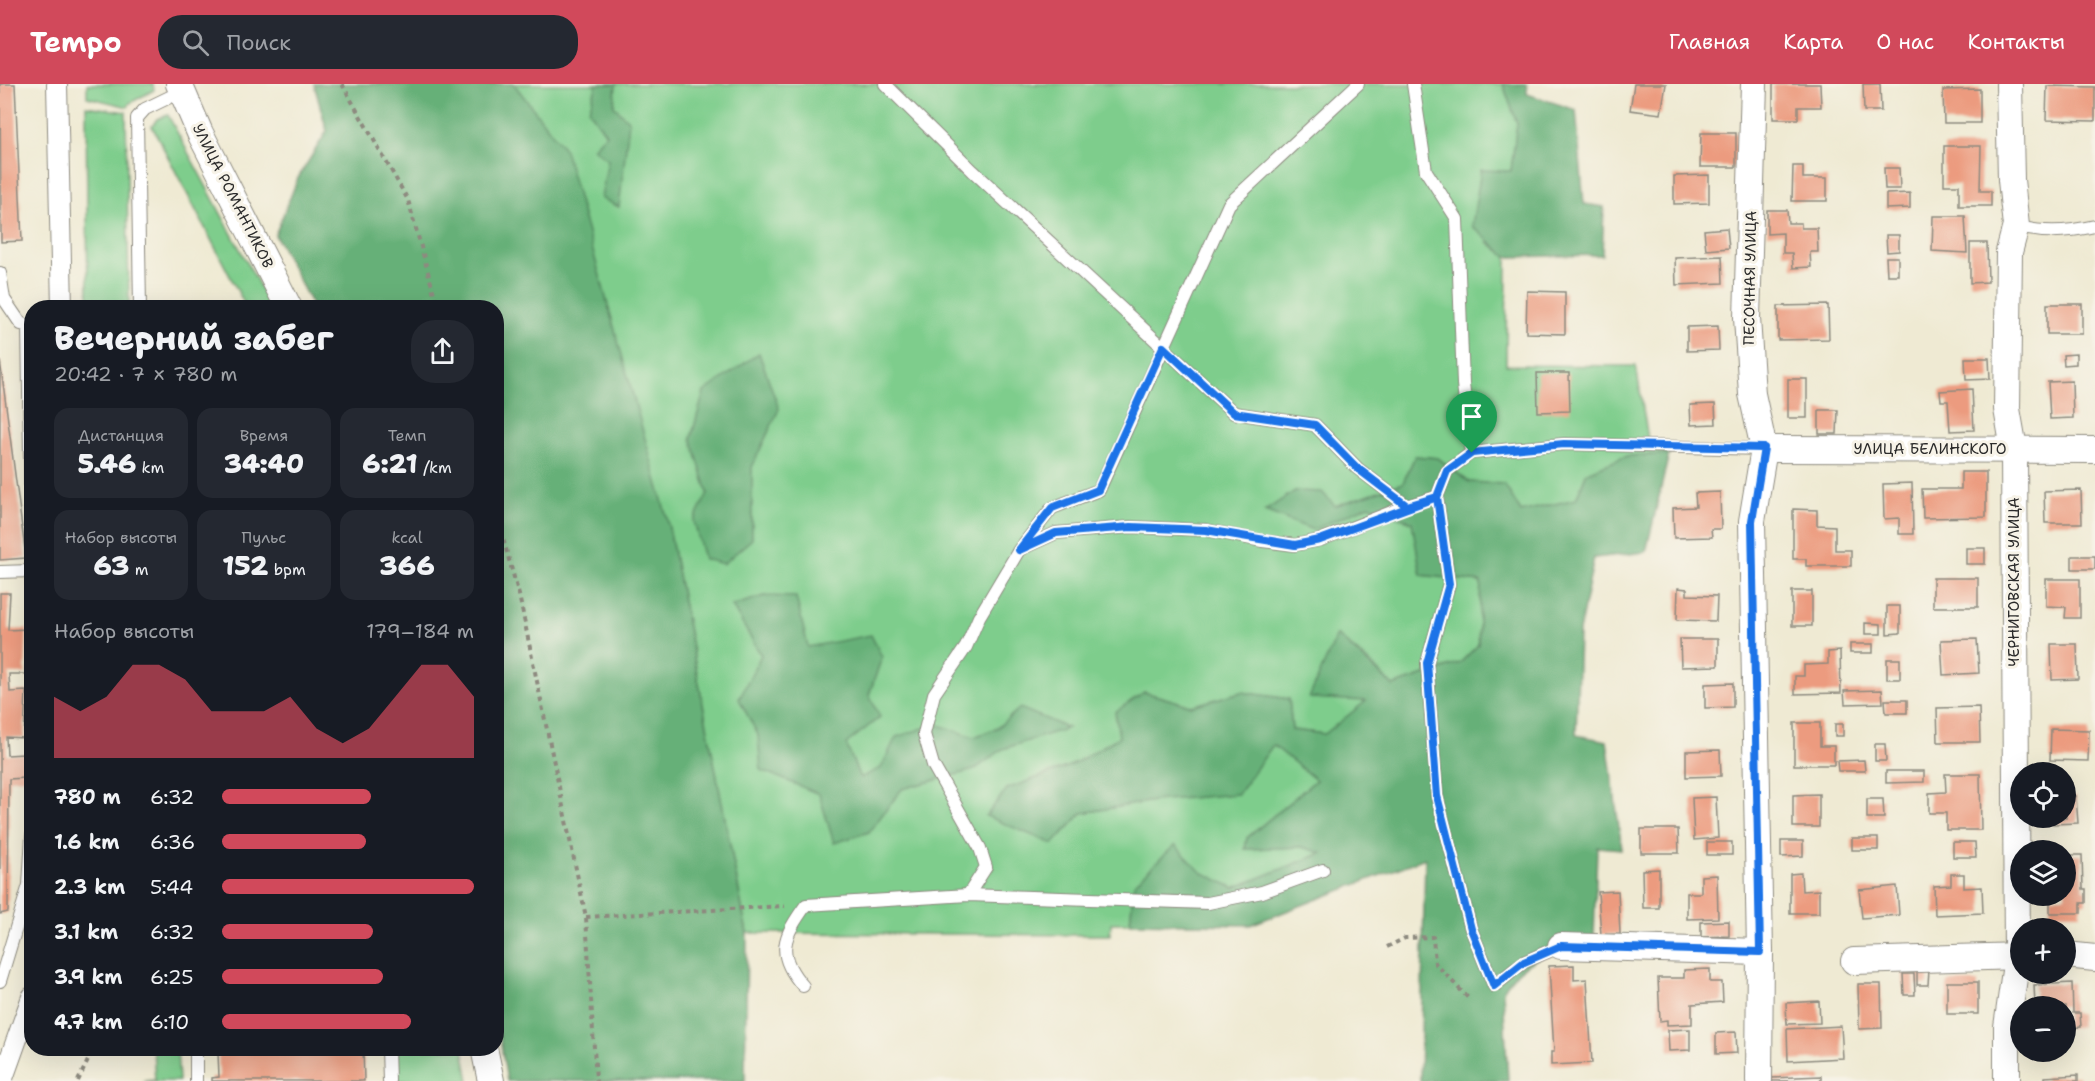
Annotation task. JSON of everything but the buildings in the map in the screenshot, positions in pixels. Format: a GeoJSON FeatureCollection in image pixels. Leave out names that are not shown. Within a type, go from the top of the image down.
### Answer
{"type":"FeatureCollection","features":[{"type":"Feature","properties":{"kind":"street"},"geometry":{"type":"LineString","coordinates":[[57,84],[62,300]]}},
{"type":"Feature","properties":{"kind":"street","name":"ПЕСОЧНАЯ УЛИЦА"},"geometry":{"type":"LineString","coordinates":[[1755,84],[1747,318],[1752,394],[1764,448],[1752,521],[1760,952],[1759,1081]]}},
{"type":"Feature","properties":{"kind":"street","name":"ЧЕРНИГОВСКАЯ УЛИЦА"},"geometry":{"type":"LineString","coordinates":[[2009,84],[2011,180],[2016,226],[2009,252],[2007,409],[2014,449],[2019,918]]}},
{"type":"Feature","properties":{"kind":"street","name":"УЛИЦА РОМАНТИКОВ"},"geometry":{"type":"LineString","coordinates":[[181,87],[200,133],[285,300]]}},
{"type":"Feature","properties":{"kind":"street","name":"УЛИЦА БЕЛИНСКОГО"},"geometry":{"type":"LineString","coordinates":[[1764,448],[2095,450]]}},
{"type":"Feature","properties":{"kind":"street"},"geometry":{"type":"LineString","coordinates":[[1561,946],[1760,952]]}},
{"type":"Feature","properties":{"kind":"street"},"geometry":{"type":"LineString","coordinates":[[1854,961],[2010,956]]}},
{"type":"Feature","properties":{"kind":"street"},"geometry":{"type":"LineString","coordinates":[[2076,957],[2095,958]]}},
{"type":"Feature","properties":{"kind":"street","name":"ЧЕРНИГОВСКАЯ УЛИЦА"},"geometry":{"type":"LineString","coordinates":[[2007,1081],[2007,1027],[2014,984]]}},
{"type":"Feature","properties":{"kind":"street"},"geometry":{"type":"LineString","coordinates":[[2,1081],[24,1019]]}},
{"type":"Feature","properties":{"kind":"street"},"geometry":{"type":"LineString","coordinates":[[486,1056],[491,1081]]}},
{"type":"Feature","properties":{"kind":"lane"},"geometry":{"type":"LineString","coordinates":[[885,84],[982,179],[1234,413],[1315,425],[1357,468],[1407,506]]}},
{"type":"Feature","properties":{"kind":"lane"},"geometry":{"type":"LineString","coordinates":[[968,895],[986,867],[980,848],[933,765],[924,734],[934,694],[966,647],[979,617],[1019,550],[1052,508],[1098,490],[1229,204],[1358,84]]}},
{"type":"Feature","properties":{"kind":"lane"},"geometry":{"type":"LineString","coordinates":[[1413,84],[1426,171],[1457,219],[1463,384],[1472,453]]}},
{"type":"Feature","properties":{"kind":"lane"},"geometry":{"type":"LineString","coordinates":[[140,300],[137,118],[145,109],[181,87]]}},
{"type":"Feature","properties":{"kind":"lane"},"geometry":{"type":"LineString","coordinates":[[2016,226],[2030,231],[2072,231],[2095,226]]}},
{"type":"Feature","properties":{"kind":"lane"},"geometry":{"type":"LineString","coordinates":[[0,273],[4,299],[21,324],[24,324]]}},
{"type":"Feature","properties":{"kind":"lane"},"geometry":{"type":"LineString","coordinates":[[1561,946],[1524,962],[1494,986],[1471,929],[1436,785],[1427,663],[1449,584],[1437,497],[1447,471],[1472,453],[1564,444],[1764,448]]}},
{"type":"Feature","properties":{"kind":"lane"},"geometry":{"type":"LineString","coordinates":[[1019,550],[1056,533],[1131,527],[1206,530],[1295,545],[1320,540],[1407,506],[1437,497]]}},
{"type":"Feature","properties":{"kind":"lane"},"geometry":{"type":"LineString","coordinates":[[0,572],[24,572]]}},
{"type":"Feature","properties":{"kind":"lane"},"geometry":{"type":"LineString","coordinates":[[803,986],[788,969],[783,945],[791,926],[806,905],[968,895],[1208,903],[1263,892],[1323,870]]}},
{"type":"Feature","properties":{"kind":"lane"},"geometry":{"type":"LineString","coordinates":[[0,981],[24,902]]}},
{"type":"Feature","properties":{"kind":"lane"},"geometry":{"type":"LineString","coordinates":[[196,1056],[196,1081]]}},
{"type":"Feature","properties":{"kind":"lane"},"geometry":{"type":"LineString","coordinates":[[387,1056],[389,1081]]}},
{"type":"Feature","properties":{"kind":"path"},"geometry":{"type":"LineString","coordinates":[[342,84],[408,200],[436,300]]}},
{"type":"Feature","properties":{"kind":"path"},"geometry":{"type":"LineString","coordinates":[[504,542],[519,595],[586,917],[596,1081]]}},
{"type":"Feature","properties":{"kind":"path"},"geometry":{"type":"LineString","coordinates":[[586,917],[806,905]]}},
{"type":"Feature","properties":{"kind":"path"},"geometry":{"type":"LineString","coordinates":[[1387,947],[1405,938],[1433,937],[1434,963],[1470,1000]]}},
{"type":"Feature","properties":{"kind":"path"},"geometry":{"type":"LineString","coordinates":[[78,1081],[89,1056]]}},
{"type":"Feature","properties":{"kind":"green space"},"geometry":{"type":"Polygon","coordinates":[[[87,84],[153,84],[154,90],[130,103],[128,107],[87,97],[87,84]]]}},
{"type":"Feature","properties":{"kind":"green space"},"geometry":{"type":"Polygon","coordinates":[[[314,84],[514,84],[565,150],[667,518],[747,933],[745,1081],[507,1081],[503,1056],[504,300],[309,300],[275,235],[298,178],[327,131],[314,84]]]}},
{"type":"Feature","properties":{"kind":"green space"},"geometry":{"type":"Polygon","coordinates":[[[514,84],[1503,84],[1517,123],[1511,172],[1488,242],[1507,257],[1506,365],[1636,366],[1648,439],[1669,454],[1627,456],[1587,472],[1576,499],[1521,512],[1504,484],[1469,482],[1438,458],[1415,456],[1403,483],[1335,506],[1295,491],[1265,511],[1313,529],[1369,505],[1413,522],[1421,575],[1481,582],[1478,645],[1460,663],[1393,686],[1337,635],[1367,701],[1325,734],[1292,730],[1289,699],[1241,692],[1192,706],[1144,692],[1119,737],[1072,765],[1007,789],[1053,844],[1082,813],[1153,801],[1273,745],[1316,780],[1247,838],[1245,849],[1302,847],[1323,853],[1234,888],[1201,872],[1134,884],[1130,923],[1111,923],[1110,935],[747,933],[667,518],[521,95],[514,84]]]}},
{"type":"Feature","properties":{"kind":"green space"},"geometry":{"type":"Polygon","coordinates":[[[597,84],[616,84],[614,106],[629,121],[619,207],[601,198],[608,160],[593,148],[606,134],[589,110],[597,84]]]}},
{"type":"Feature","properties":{"kind":"green space"},"geometry":{"type":"Polygon","coordinates":[[[1503,84],[1527,84],[1527,94],[1576,110],[1584,204],[1604,207],[1602,255],[1507,257],[1472,226],[1481,170],[1511,171],[1517,123],[1503,84]]]}},
{"type":"Feature","properties":{"kind":"green space"},"geometry":{"type":"Polygon","coordinates":[[[86,106],[126,112],[129,300],[88,300],[86,106]]]}},
{"type":"Feature","properties":{"kind":"green space"},"geometry":{"type":"Polygon","coordinates":[[[168,115],[267,300],[242,300],[152,126],[157,119],[168,115]]]}},
{"type":"Feature","properties":{"kind":"green space"},"geometry":{"type":"Polygon","coordinates":[[[759,353],[779,409],[752,467],[752,539],[723,564],[704,559],[694,521],[708,493],[691,438],[704,392],[759,353]]]}},
{"type":"Feature","properties":{"kind":"green space"},"geometry":{"type":"Polygon","coordinates":[[[1669,454],[1646,552],[1594,558],[1579,631],[1576,735],[1607,741],[1622,849],[1597,847],[1594,938],[1568,945],[1531,962],[1520,970],[1503,991],[1508,1081],[1420,1081],[1425,858],[1250,925],[1130,923],[1134,884],[1175,845],[1201,872],[1234,888],[1322,853],[1302,847],[1245,849],[1247,838],[1316,780],[1273,745],[1238,794],[1153,801],[1082,813],[1053,844],[986,816],[1007,789],[1072,765],[1119,737],[1115,712],[1144,692],[1192,706],[1241,692],[1289,699],[1292,730],[1325,734],[1366,701],[1309,698],[1337,635],[1393,686],[1460,663],[1478,645],[1481,582],[1421,575],[1412,522],[1369,505],[1313,530],[1265,511],[1295,491],[1322,492],[1335,506],[1403,483],[1415,456],[1438,458],[1469,482],[1504,484],[1521,512],[1576,499],[1587,472],[1627,456],[1669,454]]]}},
{"type":"Feature","properties":{"kind":"green space"},"geometry":{"type":"Polygon","coordinates":[[[764,596],[796,597],[808,647],[871,635],[882,657],[869,695],[880,717],[846,744],[860,778],[881,768],[896,737],[936,724],[974,737],[997,728],[1020,708],[1068,728],[1003,749],[974,770],[902,789],[869,832],[834,843],[819,794],[761,770],[758,735],[739,699],[761,655],[732,606],[764,596]]]}},
{"type":"Feature","properties":{"kind":"green space"},"geometry":{"type":"Polygon","coordinates":[[[153,1056],[177,1056],[179,1081],[143,1081],[155,1080],[153,1056]]]}},
{"type":"Feature","properties":{"kind":"green space"},"geometry":{"type":"Polygon","coordinates":[[[396,1056],[464,1056],[469,1081],[398,1081],[396,1056]]]}},
{"type":"Feature","properties":{"kind":"route"},"geometry":{"type":"LineString","coordinates":[[1472,453],[1447,471],[1437,497],[1407,506],[1320,540],[1295,545],[1206,530],[1131,527],[1056,533],[1019,550],[1052,508],[1098,490],[1163,347],[1234,413],[1315,425],[1357,468],[1407,506],[1437,497],[1449,584],[1427,663],[1437,796],[1471,929],[1494,986],[1524,962],[1561,946],[1760,952],[1752,521],[1764,448],[1564,444],[1472,453]]}}]}
